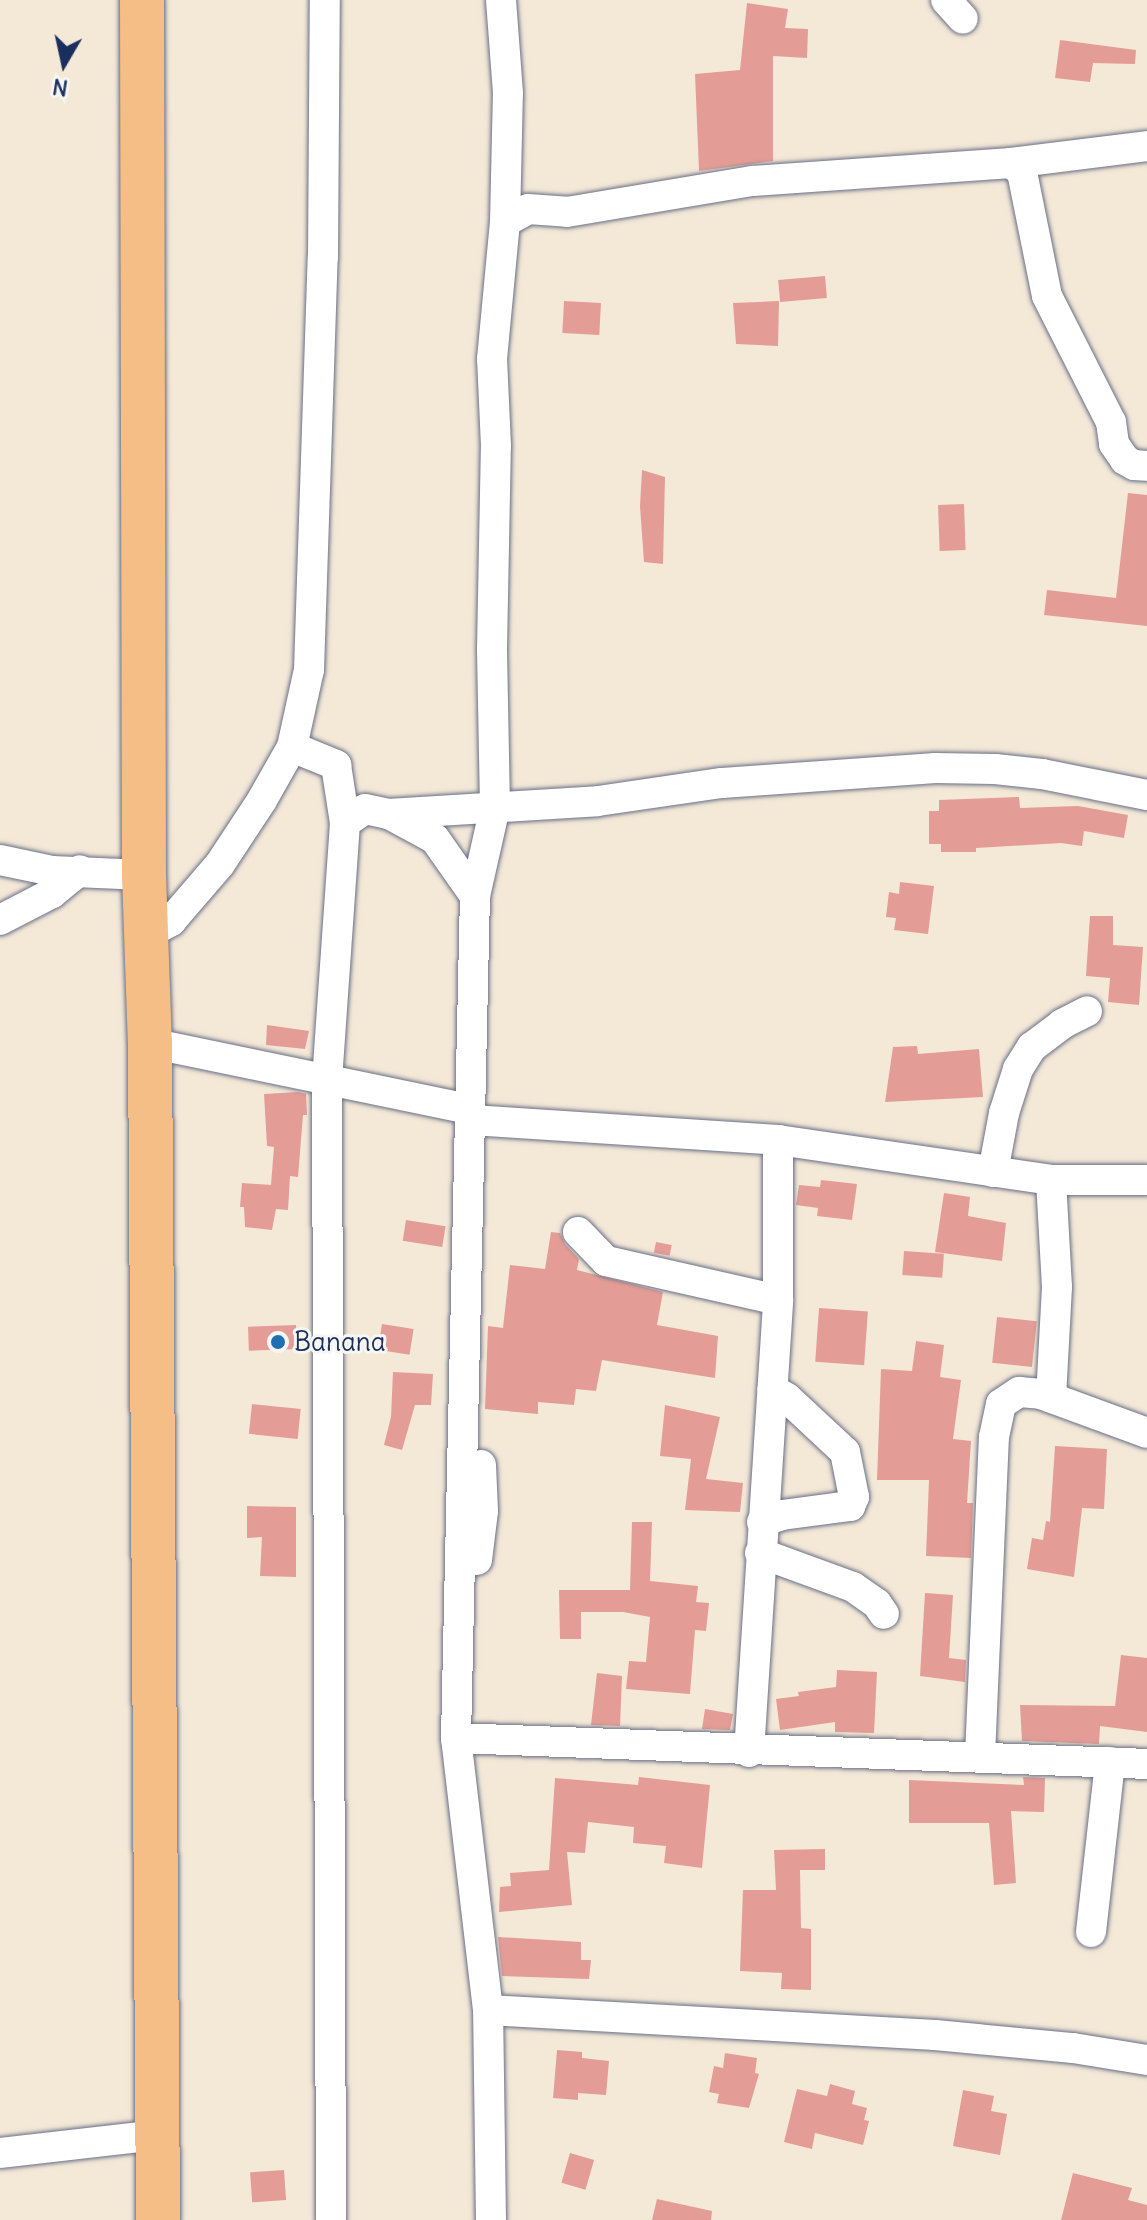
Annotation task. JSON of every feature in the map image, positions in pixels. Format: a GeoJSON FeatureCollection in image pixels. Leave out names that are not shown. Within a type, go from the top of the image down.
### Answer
{"type":"FeatureCollection","features":[{"type":"Feature","properties":{"kind":"highway"},"geometry":{"type":"LineString","coordinates":[[142,0],[144,875],[150,1043],[158,2220]]}},
{"type":"Feature","properties":{"kind":"street"},"geometry":{"type":"LineString","coordinates":[[145,935],[171,921],[220,864],[292,747],[309,670],[323,257],[325,0]]}},
{"type":"Feature","properties":{"kind":"street"},"geometry":{"type":"LineString","coordinates":[[491,2220],[488,2010],[456,1738],[475,896],[495,807],[492,649],[496,446],[492,359],[505,222],[508,93],[501,0]]}},
{"type":"Feature","properties":{"kind":"street"},"geometry":{"type":"LineString","coordinates":[[505,222],[518,212],[539,208],[567,212],[753,181],[1011,163],[1147,146]]}},
{"type":"Feature","properties":{"kind":"street"},"geometry":{"type":"LineString","coordinates":[[1011,163],[1022,172],[1047,296],[1111,422],[1114,444],[1125,460],[1134,465],[1147,466]]}},
{"type":"Feature","properties":{"kind":"street"},"geometry":{"type":"LineString","coordinates":[[505,167],[519,192],[539,208]]}},
{"type":"Feature","properties":{"kind":"street"},"geometry":{"type":"LineString","coordinates":[[292,747],[336,765],[345,823],[327,1080],[331,2220]]}},
{"type":"Feature","properties":{"kind":"street"},"geometry":{"type":"LineString","coordinates":[[388,814],[598,801],[722,783],[935,768],[1042,774],[1147,795]]}},
{"type":"Feature","properties":{"kind":"street"},"geometry":{"type":"LineString","coordinates":[[345,823],[365,809],[388,814],[435,839],[475,896]]}},
{"type":"Feature","properties":{"kind":"street"},"geometry":{"type":"LineString","coordinates":[[0,860],[52,871],[144,875]]}},
{"type":"Feature","properties":{"kind":"street"},"geometry":{"type":"LineString","coordinates":[[0,920],[52,893],[80,870]]}},
{"type":"Feature","properties":{"kind":"street"},"geometry":{"type":"LineString","coordinates":[[993,1172],[1004,1113],[1018,1069],[1032,1047],[1062,1024],[1087,1011]]}},
{"type":"Feature","properties":{"kind":"street"},"geometry":{"type":"LineString","coordinates":[[150,1043],[470,1114],[627,1133],[778,1140],[1051,1180],[1147,1180]]}},
{"type":"Feature","properties":{"kind":"street"},"geometry":{"type":"LineString","coordinates":[[749,1752],[778,1300],[778,1140]]}},
{"type":"Feature","properties":{"kind":"street"},"geometry":{"type":"LineString","coordinates":[[1051,1180],[1057,1287],[1051,1398]]}},
{"type":"Feature","properties":{"kind":"street"},"geometry":{"type":"LineString","coordinates":[[578,1232],[606,1261],[778,1300]]}},
{"type":"Feature","properties":{"kind":"street"},"geometry":{"type":"LineString","coordinates":[[762,1522],[782,1515],[850,1506],[854,1497],[845,1452],[787,1398],[772,1389]]}},
{"type":"Feature","properties":{"kind":"street"},"geometry":{"type":"LineString","coordinates":[[980,1756],[994,1437],[1001,1404],[1007,1397],[1019,1392],[1051,1398],[1147,1433]]}},
{"type":"Feature","properties":{"kind":"street"},"geometry":{"type":"LineString","coordinates":[[760,1553],[853,1587],[877,1604],[884,1614]]}},
{"type":"Feature","properties":{"kind":"street"},"geometry":{"type":"LineString","coordinates":[[456,1738],[749,1752],[980,1756],[1147,1764]]}},
{"type":"Feature","properties":{"kind":"street"},"geometry":{"type":"LineString","coordinates":[[1091,1932],[1110,1762]]}},
{"type":"Feature","properties":{"kind":"street"},"geometry":{"type":"LineString","coordinates":[[488,2010],[935,2035],[1073,2048],[1147,2060]]}},
{"type":"Feature","properties":{"kind":"street"},"geometry":{"type":"LineString","coordinates":[[0,2153],[159,2135]]}},
{"type":"Feature","properties":{"kind":"building"},"geometry":{"type":"Polygon","coordinates":[[[747,3],[788,9],[785,28],[808,29],[807,58],[773,56],[773,161],[699,171],[695,74],[740,70],[747,3]]]}},
{"type":"Feature","properties":{"kind":"building"},"geometry":{"type":"Polygon","coordinates":[[[1060,40],[1136,50],[1135,64],[1093,63],[1090,82],[1055,78],[1060,40]]]}},
{"type":"Feature","properties":{"kind":"building"},"geometry":{"type":"Polygon","coordinates":[[[825,276],[827,298],[780,302],[778,280],[825,276]]]}},
{"type":"Feature","properties":{"kind":"building"},"geometry":{"type":"Polygon","coordinates":[[[564,301],[601,303],[599,335],[562,333],[564,301]]]}},
{"type":"Feature","properties":{"kind":"building"},"geometry":{"type":"Polygon","coordinates":[[[779,301],[778,346],[736,344],[733,303],[779,301]]]}},
{"type":"Feature","properties":{"kind":"building"},"geometry":{"type":"Polygon","coordinates":[[[642,470],[665,477],[663,564],[644,562],[640,506],[642,470]]]}},
{"type":"Feature","properties":{"kind":"building"},"geometry":{"type":"Polygon","coordinates":[[[1128,493],[1147,495],[1147,626],[1044,615],[1047,590],[1116,598],[1128,493]]]}},
{"type":"Feature","properties":{"kind":"building"},"geometry":{"type":"Polygon","coordinates":[[[964,504],[966,550],[940,551],[938,505],[964,504]]]}},
{"type":"Feature","properties":{"kind":"building"},"geometry":{"type":"Polygon","coordinates":[[[1019,797],[1020,808],[1078,806],[1128,815],[1124,838],[1084,831],[1082,846],[1061,843],[976,848],[976,852],[941,852],[941,844],[929,844],[929,811],[939,811],[939,800],[1019,797]]]}},
{"type":"Feature","properties":{"kind":"building"},"geometry":{"type":"Polygon","coordinates":[[[900,882],[934,886],[928,934],[894,930],[896,918],[886,917],[889,892],[899,894],[900,882]]]}},
{"type":"Feature","properties":{"kind":"building"},"geometry":{"type":"Polygon","coordinates":[[[1090,916],[1113,916],[1113,945],[1143,947],[1139,1005],[1108,1002],[1110,978],[1086,976],[1090,916]]]}},
{"type":"Feature","properties":{"kind":"building"},"geometry":{"type":"Polygon","coordinates":[[[267,1025],[309,1031],[305,1049],[266,1045],[267,1025]]]}},
{"type":"Feature","properties":{"kind":"building"},"geometry":{"type":"Polygon","coordinates":[[[917,1046],[918,1054],[979,1049],[983,1097],[885,1102],[893,1047],[917,1046]]]}},
{"type":"Feature","properties":{"kind":"building"},"geometry":{"type":"Polygon","coordinates":[[[264,1094],[306,1094],[307,1115],[303,1115],[298,1177],[290,1176],[288,1210],[276,1209],[272,1230],[245,1227],[244,1207],[240,1207],[242,1183],[271,1185],[274,1147],[267,1146],[264,1094]]]}},
{"type":"Feature","properties":{"kind":"building"},"geometry":{"type":"Polygon","coordinates":[[[821,1180],[857,1184],[852,1220],[817,1216],[818,1208],[796,1205],[799,1185],[820,1187],[821,1180]]]}},
{"type":"Feature","properties":{"kind":"building"},"geometry":{"type":"Polygon","coordinates":[[[944,1193],[970,1197],[968,1216],[1006,1223],[1002,1261],[935,1252],[944,1193]]]}},
{"type":"Feature","properties":{"kind":"building"},"geometry":{"type":"Polygon","coordinates":[[[406,1220],[446,1226],[442,1247],[403,1241],[406,1220]]]}},
{"type":"Feature","properties":{"kind":"building"},"geometry":{"type":"Polygon","coordinates":[[[551,1232],[560,1233],[565,1244],[579,1259],[577,1270],[663,1292],[657,1325],[718,1336],[715,1378],[602,1360],[596,1391],[576,1389],[574,1405],[538,1402],[538,1414],[485,1409],[488,1326],[503,1328],[510,1265],[545,1269],[551,1232]]]}},
{"type":"Feature","properties":{"kind":"building"},"geometry":{"type":"Polygon","coordinates":[[[656,1242],[672,1245],[670,1256],[654,1253],[656,1242]]]}},
{"type":"Feature","properties":{"kind":"building"},"geometry":{"type":"Polygon","coordinates":[[[904,1251],[944,1254],[942,1278],[902,1275],[904,1251]]]}},
{"type":"Feature","properties":{"kind":"building"},"geometry":{"type":"Polygon","coordinates":[[[819,1308],[868,1311],[864,1365],[815,1362],[819,1308]]]}},
{"type":"Feature","properties":{"kind":"building"},"geometry":{"type":"Polygon","coordinates":[[[997,1317],[1037,1321],[1032,1367],[992,1363],[997,1317]]]}},
{"type":"Feature","properties":{"kind":"building"},"geometry":{"type":"Polygon","coordinates":[[[382,1324],[414,1329],[410,1355],[378,1350],[382,1324]]]}},
{"type":"Feature","properties":{"kind":"building"},"geometry":{"type":"Polygon","coordinates":[[[296,1325],[297,1349],[249,1351],[248,1327],[296,1325]]]}},
{"type":"Feature","properties":{"kind":"building"},"geometry":{"type":"Polygon","coordinates":[[[916,1341],[944,1345],[940,1377],[961,1380],[953,1439],[971,1441],[967,1503],[973,1503],[971,1558],[926,1556],[929,1480],[877,1480],[881,1369],[912,1371],[916,1341]]]}},
{"type":"Feature","properties":{"kind":"building"},"geometry":{"type":"Polygon","coordinates":[[[393,1372],[433,1374],[431,1405],[415,1405],[402,1450],[384,1445],[391,1417],[393,1372]]]}},
{"type":"Feature","properties":{"kind":"building"},"geometry":{"type":"Polygon","coordinates":[[[252,1404],[301,1409],[298,1439],[249,1434],[252,1404]]]}},
{"type":"Feature","properties":{"kind":"building"},"geometry":{"type":"Polygon","coordinates":[[[665,1405],[720,1417],[706,1479],[743,1483],[740,1512],[685,1510],[691,1459],[660,1456],[665,1405]]]}},
{"type":"Feature","properties":{"kind":"building"},"geometry":{"type":"Polygon","coordinates":[[[1055,1446],[1107,1449],[1104,1509],[1082,1508],[1074,1577],[1027,1569],[1032,1538],[1043,1540],[1046,1521],[1050,1522],[1055,1446]]]}},
{"type":"Feature","properties":{"kind":"building"},"geometry":{"type":"Polygon","coordinates":[[[247,1506],[296,1507],[296,1577],[260,1576],[262,1537],[247,1538],[247,1506]]]}},
{"type":"Feature","properties":{"kind":"building"},"geometry":{"type":"Polygon","coordinates":[[[632,1522],[652,1522],[650,1581],[698,1586],[696,1602],[709,1603],[706,1631],[695,1630],[690,1694],[626,1689],[629,1661],[646,1662],[650,1617],[623,1612],[581,1612],[581,1639],[560,1639],[559,1590],[630,1590],[632,1522]]]}},
{"type":"Feature","properties":{"kind":"building"},"geometry":{"type":"Polygon","coordinates":[[[925,1593],[953,1595],[949,1658],[966,1660],[965,1682],[920,1676],[925,1593]]]}},
{"type":"Feature","properties":{"kind":"building"},"geometry":{"type":"Polygon","coordinates":[[[1121,1655],[1147,1658],[1147,1732],[1100,1726],[1099,1744],[1022,1741],[1020,1705],[1115,1706],[1121,1655]]]}},
{"type":"Feature","properties":{"kind":"building"},"geometry":{"type":"Polygon","coordinates":[[[837,1670],[877,1672],[874,1733],[835,1732],[835,1722],[780,1730],[776,1699],[799,1696],[798,1692],[836,1687],[837,1670]]]}},
{"type":"Feature","properties":{"kind":"building"},"geometry":{"type":"Polygon","coordinates":[[[597,1673],[622,1676],[620,1726],[591,1725],[597,1673]]]}},
{"type":"Feature","properties":{"kind":"building"},"geometry":{"type":"Polygon","coordinates":[[[705,1709],[733,1714],[730,1730],[702,1729],[705,1709]]]}},
{"type":"Feature","properties":{"kind":"building"},"geometry":{"type":"Polygon","coordinates":[[[639,1777],[710,1785],[702,1868],[664,1863],[666,1846],[633,1843],[634,1827],[588,1822],[585,1853],[567,1852],[572,1905],[499,1912],[500,1887],[511,1886],[510,1873],[549,1870],[555,1778],[638,1785],[639,1777]]]}},
{"type":"Feature","properties":{"kind":"building"},"geometry":{"type":"Polygon","coordinates":[[[1023,1777],[1045,1778],[1044,1812],[1011,1811],[1016,1883],[994,1885],[989,1823],[909,1823],[909,1780],[1024,1785],[1023,1777]]]}},
{"type":"Feature","properties":{"kind":"building"},"geometry":{"type":"Polygon","coordinates":[[[825,1849],[825,1870],[800,1870],[801,1928],[811,1929],[811,1990],[781,1989],[782,1973],[740,1971],[743,1890],[776,1890],[774,1850],[825,1849]]]}},
{"type":"Feature","properties":{"kind":"building"},"geometry":{"type":"Polygon","coordinates":[[[498,1937],[581,1942],[581,1960],[591,1960],[589,1979],[502,1976],[498,1937]]]}},
{"type":"Feature","properties":{"kind":"building"},"geometry":{"type":"Polygon","coordinates":[[[557,2050],[582,2052],[582,2058],[609,2061],[606,2095],[578,2093],[578,2100],[553,2098],[557,2050]]]}},
{"type":"Feature","properties":{"kind":"building"},"geometry":{"type":"Polygon","coordinates":[[[725,2053],[757,2058],[755,2073],[759,2074],[749,2108],[717,2103],[719,2094],[709,2092],[714,2066],[723,2068],[725,2053]]]}},
{"type":"Feature","properties":{"kind":"building"},"geometry":{"type":"Polygon","coordinates":[[[830,2084],[855,2091],[852,2104],[867,2108],[864,2120],[869,2121],[863,2145],[815,2133],[812,2149],[784,2142],[797,2089],[827,2096],[830,2084]]]}},
{"type":"Feature","properties":{"kind":"building"},"geometry":{"type":"Polygon","coordinates":[[[963,2090],[994,2096],[991,2111],[1007,2114],[1000,2155],[953,2146],[963,2090]]]}},
{"type":"Feature","properties":{"kind":"building"},"geometry":{"type":"Polygon","coordinates":[[[570,2153],[594,2160],[585,2190],[561,2183],[570,2153]]]}},
{"type":"Feature","properties":{"kind":"building"},"geometry":{"type":"Polygon","coordinates":[[[284,2170],[286,2200],[252,2202],[250,2172],[284,2170]]]}},
{"type":"Feature","properties":{"kind":"building"},"geometry":{"type":"Polygon","coordinates":[[[1073,2173],[1132,2188],[1128,2200],[1147,2205],[1147,2220],[1061,2220],[1073,2173]]]}},
{"type":"Feature","properties":{"kind":"building"},"geometry":{"type":"Polygon","coordinates":[[[657,2199],[712,2211],[711,2220],[652,2220],[657,2199]]]}},
{"type":"Feature","properties":{"kind":"place","name":"Banana"},"geometry":{"type":"Point","coordinates":[278,1342]}}]}
